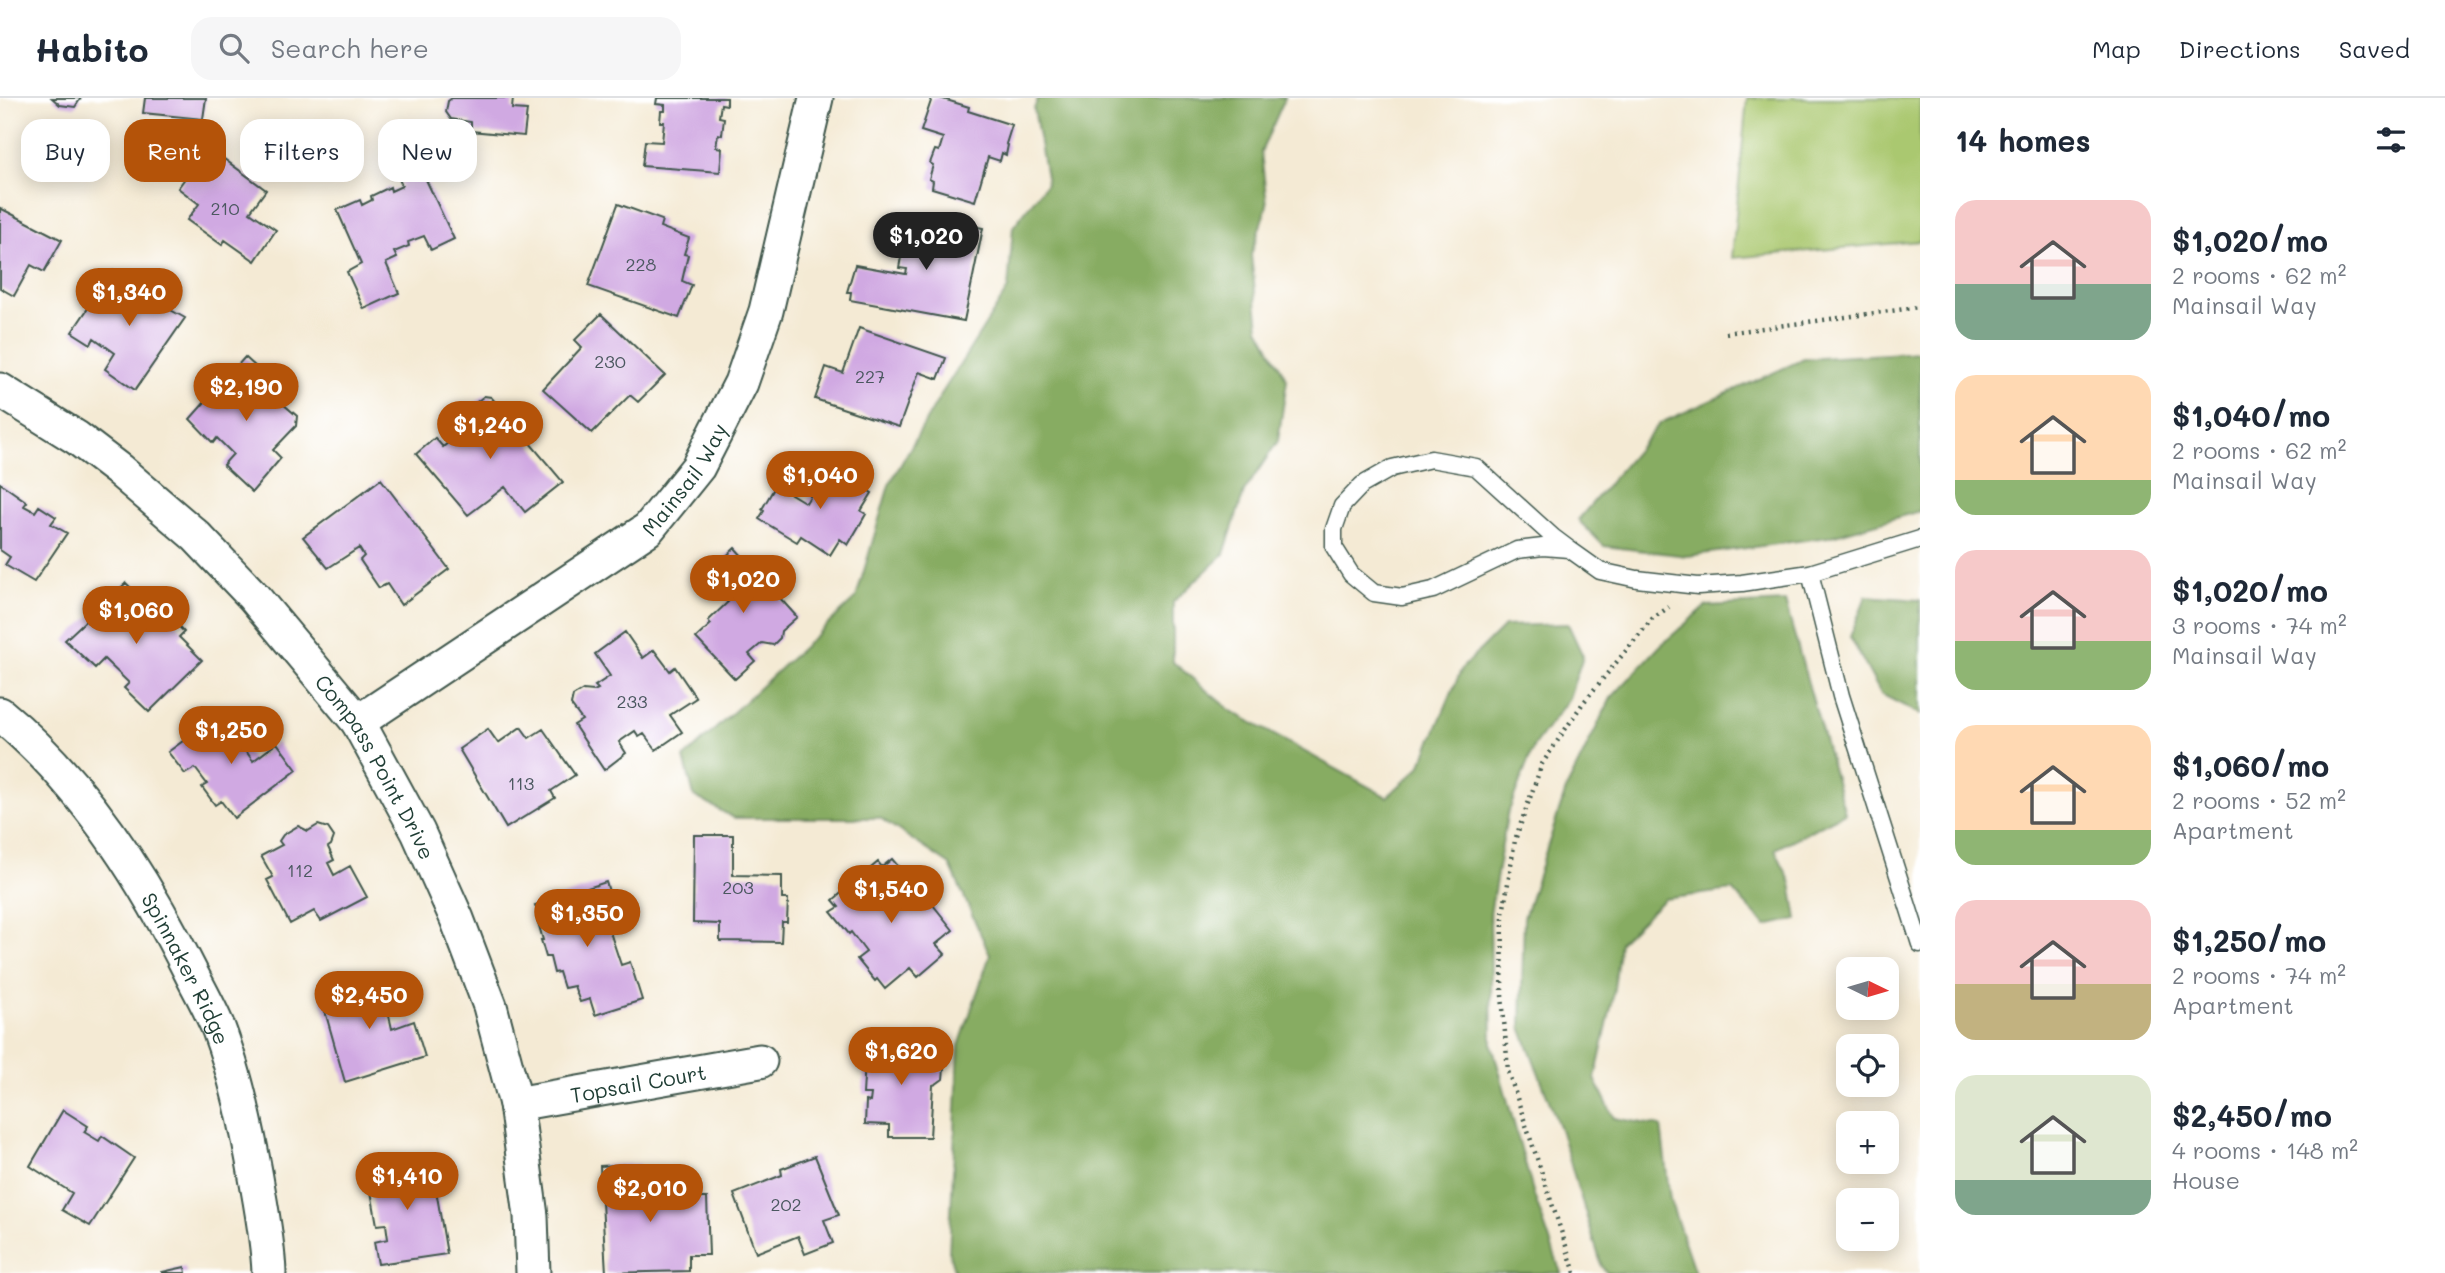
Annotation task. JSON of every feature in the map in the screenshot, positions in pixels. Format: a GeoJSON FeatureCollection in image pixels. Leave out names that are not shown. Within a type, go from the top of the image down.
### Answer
{"type":"FeatureCollection","features":[{"type":"Feature","properties":{"kind":"street","name":"Mainsail Way"},"geometry":{"type":"LineString","coordinates":[[358,722],[648,529],[698,467],[741,383],[766,311],[816,98]]}},
{"type":"Feature","properties":{"kind":"street","name":"Compass Point Drive"},"geometry":{"type":"LineString","coordinates":[[0,390],[77,438],[196,536],[253,596],[358,722],[418,832],[457,919],[490,1006],[516,1104],[531,1216],[533,1273]]}},
{"type":"Feature","properties":{"kind":"street","name":"Spinnaker Ridge"},"geometry":{"type":"LineString","coordinates":[[0,714],[22,732],[80,797],[130,863],[175,941],[218,1028],[247,1122],[268,1249],[269,1273]]}},
{"type":"Feature","properties":{"kind":"street","name":"Topsail Court"},"geometry":{"type":"LineString","coordinates":[[516,1104],[760,1061]]}},
{"type":"Feature","properties":{"kind":"lane"},"geometry":{"type":"LineString","coordinates":[[1569,549],[1543,547],[1517,550],[1433,590],[1402,597],[1374,593],[1351,574],[1334,547],[1334,529],[1342,506],[1362,485],[1392,468],[1431,459],[1476,467],[1553,537],[1600,571],[1636,579],[1698,586],[1741,583],[1810,573],[1920,539]]}},
{"type":"Feature","properties":{"kind":"lane"},"geometry":{"type":"LineString","coordinates":[[1810,573],[1841,696],[1920,944]]}},
{"type":"Feature","properties":{"kind":"path"},"geometry":{"type":"LineString","coordinates":[[1726,333],[1920,307]]}},
{"type":"Feature","properties":{"kind":"path"},"geometry":{"type":"LineString","coordinates":[[1575,1273],[1508,1072],[1502,995],[1503,914],[1515,840],[1542,764],[1583,703],[1652,619],[1698,586]]}},
{"type":"Feature","properties":{"kind":"green space"},"geometry":{"type":"Polygon","coordinates":[[[1038,98],[1285,98],[1261,152],[1267,205],[1251,255],[1259,328],[1287,380],[1278,441],[1244,492],[1224,554],[1173,602],[1173,662],[1231,711],[1387,797],[1420,767],[1462,668],[1504,626],[1568,624],[1583,656],[1569,698],[1534,746],[1507,816],[1490,914],[1492,1045],[1534,1195],[1561,1273],[955,1273],[949,1253],[959,1046],[990,955],[950,865],[880,818],[734,818],[694,796],[684,758],[856,598],[889,485],[942,393],[1008,289],[1013,227],[1047,183],[1034,109],[1038,98]]]}},
{"type":"Feature","properties":{"kind":"green space"},"geometry":{"type":"Polygon","coordinates":[[[1747,98],[1920,98],[1920,241],[1732,258],[1747,98]]]}},
{"type":"Feature","properties":{"kind":"green space"},"geometry":{"type":"Polygon","coordinates":[[[1920,352],[1920,511],[1828,537],[1687,556],[1604,546],[1578,520],[1660,423],[1804,359],[1920,352]]]}},
{"type":"Feature","properties":{"kind":"green space"},"geometry":{"type":"Polygon","coordinates":[[[1866,596],[1920,600],[1920,714],[1881,694],[1850,637],[1866,596]]]}},
{"type":"Feature","properties":{"kind":"green space"},"geometry":{"type":"Polygon","coordinates":[[[1785,602],[1845,813],[1775,849],[1791,883],[1797,919],[1766,926],[1732,890],[1664,899],[1620,942],[1612,1003],[1595,1079],[1614,1118],[1661,1126],[1670,1200],[1695,1273],[1607,1273],[1602,1267],[1561,1132],[1521,1027],[1524,918],[1567,787],[1611,698],[1660,646],[1706,606],[1785,602]]]}},
{"type":"Feature","properties":{"kind":"building"},"geometry":{"type":"Polygon","coordinates":[[[52,98],[81,98],[75,107],[60,105],[52,98]]]}},
{"type":"Feature","properties":{"kind":"building"},"geometry":{"type":"Polygon","coordinates":[[[145,98],[206,98],[203,119],[143,113],[145,98]]]}},
{"type":"Feature","properties":{"kind":"building"},"geometry":{"type":"Polygon","coordinates":[[[452,98],[513,98],[512,109],[527,110],[524,136],[477,132],[477,119],[451,119],[446,112],[448,101],[452,98]]]}},
{"type":"Feature","properties":{"kind":"building"},"geometry":{"type":"Polygon","coordinates":[[[657,98],[727,98],[727,105],[721,104],[719,117],[724,118],[722,135],[718,134],[716,147],[722,148],[720,172],[642,166],[645,141],[662,142],[664,122],[660,122],[661,111],[665,111],[665,105],[656,104],[657,98]]]}},
{"type":"Feature","properties":{"kind":"building"},"geometry":{"type":"Polygon","coordinates":[[[932,98],[969,107],[968,111],[1012,125],[1006,144],[1006,155],[1002,153],[1000,161],[988,157],[975,201],[932,188],[933,181],[929,179],[933,165],[930,163],[935,150],[939,151],[943,138],[921,131],[932,98]]]}},
{"type":"Feature","properties":{"kind":"building"},"geometry":{"type":"Polygon","coordinates":[[[226,160],[240,171],[240,182],[255,182],[266,190],[250,212],[276,230],[255,261],[225,240],[222,245],[187,220],[199,204],[178,188],[182,182],[226,182],[226,160]]]}},
{"type":"Feature","properties":{"kind":"building"},"geometry":{"type":"Polygon","coordinates":[[[400,182],[427,182],[454,239],[431,250],[424,236],[408,242],[409,246],[394,252],[397,258],[386,263],[399,293],[364,309],[347,272],[361,264],[337,210],[360,200],[362,205],[372,200],[371,196],[390,187],[391,191],[402,186],[400,182]]]}},
{"type":"Feature","properties":{"kind":"building"},"geometry":{"type":"Polygon","coordinates":[[[618,204],[662,220],[660,227],[689,238],[684,254],[688,255],[682,281],[692,285],[679,318],[588,286],[618,204]]]}},
{"type":"Feature","properties":{"kind":"building"},"geometry":{"type":"Polygon","coordinates":[[[0,208],[62,240],[44,272],[31,265],[14,296],[0,288],[0,208]]]}},
{"type":"Feature","properties":{"kind":"building"},"geometry":{"type":"Polygon","coordinates":[[[916,215],[983,228],[964,321],[850,300],[851,292],[847,292],[855,265],[906,274],[907,269],[899,268],[904,241],[911,242],[916,215]]]}},
{"type":"Feature","properties":{"kind":"building"},"geometry":{"type":"Polygon","coordinates":[[[114,270],[185,318],[135,390],[105,369],[115,353],[94,338],[91,344],[72,332],[114,270]]]}},
{"type":"Feature","properties":{"kind":"building"},"geometry":{"type":"Polygon","coordinates":[[[601,314],[665,375],[638,402],[630,395],[592,433],[543,389],[582,347],[575,340],[601,314]]]}},
{"type":"Feature","properties":{"kind":"building"},"geometry":{"type":"Polygon","coordinates":[[[859,328],[946,358],[938,379],[919,372],[899,427],[815,399],[826,367],[843,373],[859,328]]]}},
{"type":"Feature","properties":{"kind":"building"},"geometry":{"type":"Polygon","coordinates":[[[245,357],[268,378],[262,386],[297,416],[296,426],[273,450],[281,458],[252,492],[223,465],[233,454],[217,438],[213,443],[190,419],[245,357]]]}},
{"type":"Feature","properties":{"kind":"building"},"geometry":{"type":"Polygon","coordinates":[[[484,396],[491,397],[563,482],[525,512],[505,487],[468,515],[416,454],[435,438],[443,447],[473,422],[467,415],[467,410],[484,396]]]}},
{"type":"Feature","properties":{"kind":"building"},"geometry":{"type":"Polygon","coordinates":[[[827,463],[872,493],[861,511],[866,514],[848,545],[840,539],[830,555],[801,536],[797,542],[759,519],[776,485],[806,503],[815,488],[812,486],[827,463]]]}},
{"type":"Feature","properties":{"kind":"building"},"geometry":{"type":"Polygon","coordinates":[[[381,479],[449,569],[401,605],[387,584],[379,588],[360,560],[364,556],[359,548],[328,568],[303,537],[381,479]]]}},
{"type":"Feature","properties":{"kind":"building"},"geometry":{"type":"Polygon","coordinates":[[[0,483],[27,502],[24,506],[35,512],[39,506],[56,517],[51,524],[67,533],[34,582],[5,565],[10,557],[0,550],[0,483]]]}},
{"type":"Feature","properties":{"kind":"building"},"geometry":{"type":"Polygon","coordinates":[[[735,548],[797,617],[781,631],[780,638],[773,645],[762,643],[749,654],[755,661],[735,679],[696,638],[711,624],[708,621],[728,602],[705,576],[735,548]]]}},
{"type":"Feature","properties":{"kind":"building"},"geometry":{"type":"Polygon","coordinates":[[[126,583],[155,612],[161,607],[184,632],[179,637],[202,660],[149,712],[124,688],[129,683],[104,659],[95,668],[65,640],[126,583]]]}},
{"type":"Feature","properties":{"kind":"building"},"geometry":{"type":"Polygon","coordinates":[[[625,632],[643,658],[654,650],[670,671],[675,667],[696,698],[670,715],[682,732],[656,750],[644,734],[639,737],[635,731],[619,742],[626,753],[604,770],[574,725],[582,720],[571,705],[573,696],[583,690],[598,689],[595,686],[610,676],[595,654],[625,632]]]}},
{"type":"Feature","properties":{"kind":"building"},"geometry":{"type":"Polygon","coordinates":[[[220,714],[253,761],[277,743],[297,770],[234,818],[221,801],[215,805],[202,787],[207,784],[195,768],[185,774],[168,752],[220,714]]]}},
{"type":"Feature","properties":{"kind":"building"},"geometry":{"type":"Polygon","coordinates":[[[521,727],[529,738],[543,729],[575,775],[551,791],[555,798],[506,828],[459,749],[488,729],[498,743],[521,727]]]}},
{"type":"Feature","properties":{"kind":"building"},"geometry":{"type":"Polygon","coordinates":[[[318,825],[328,828],[334,837],[328,847],[334,860],[328,863],[334,875],[350,866],[367,897],[321,921],[314,911],[290,924],[267,880],[273,877],[261,856],[282,845],[279,841],[283,835],[298,826],[308,831],[318,825]]]}},
{"type":"Feature","properties":{"kind":"building"},"geometry":{"type":"Polygon","coordinates":[[[694,835],[733,835],[733,875],[782,876],[782,899],[788,899],[787,922],[782,922],[781,942],[720,941],[720,924],[693,923],[694,835]]]}},
{"type":"Feature","properties":{"kind":"building"},"geometry":{"type":"Polygon","coordinates":[[[892,859],[904,873],[893,882],[909,900],[921,890],[953,930],[936,944],[945,954],[918,977],[910,968],[885,989],[857,959],[866,952],[831,912],[839,907],[833,900],[878,862],[882,867],[892,859]]]}},
{"type":"Feature","properties":{"kind":"building"},"geometry":{"type":"Polygon","coordinates":[[[606,882],[613,904],[602,908],[621,965],[630,962],[642,1000],[595,1015],[590,999],[580,1002],[574,986],[564,988],[559,972],[554,973],[550,957],[546,957],[541,940],[538,922],[542,921],[535,905],[606,882]]]}},
{"type":"Feature","properties":{"kind":"building"},"geometry":{"type":"Polygon","coordinates":[[[382,977],[392,1004],[381,1007],[382,1013],[388,1011],[392,1029],[414,1021],[425,1057],[345,1082],[321,997],[382,977]]]}},
{"type":"Feature","properties":{"kind":"building"},"geometry":{"type":"Polygon","coordinates":[[[885,1039],[930,1046],[929,1060],[936,1060],[944,1068],[943,1079],[933,1085],[930,1137],[889,1137],[889,1125],[865,1124],[866,1101],[870,1102],[871,1094],[863,1094],[866,1044],[885,1045],[885,1039]]]}},
{"type":"Feature","properties":{"kind":"building"},"geometry":{"type":"Polygon","coordinates":[[[63,1110],[88,1126],[84,1132],[99,1141],[102,1136],[134,1158],[90,1226],[62,1210],[72,1193],[30,1166],[63,1110]]]}},
{"type":"Feature","properties":{"kind":"building"},"geometry":{"type":"Polygon","coordinates":[[[815,1156],[839,1215],[824,1220],[833,1243],[805,1254],[798,1236],[756,1253],[734,1194],[782,1175],[781,1169],[815,1156]]]}},
{"type":"Feature","properties":{"kind":"building"},"geometry":{"type":"Polygon","coordinates":[[[428,1158],[447,1254],[378,1264],[374,1242],[388,1239],[386,1224],[377,1225],[369,1180],[379,1178],[377,1166],[428,1158]]]}},
{"type":"Feature","properties":{"kind":"building"},"geometry":{"type":"Polygon","coordinates":[[[639,1164],[640,1186],[685,1184],[686,1198],[707,1198],[709,1255],[689,1255],[689,1271],[606,1273],[600,1166],[639,1164]]]}},
{"type":"Feature","properties":{"kind":"building"},"geometry":{"type":"Polygon","coordinates":[[[185,1267],[186,1273],[162,1273],[162,1272],[185,1267]]]}}]}
